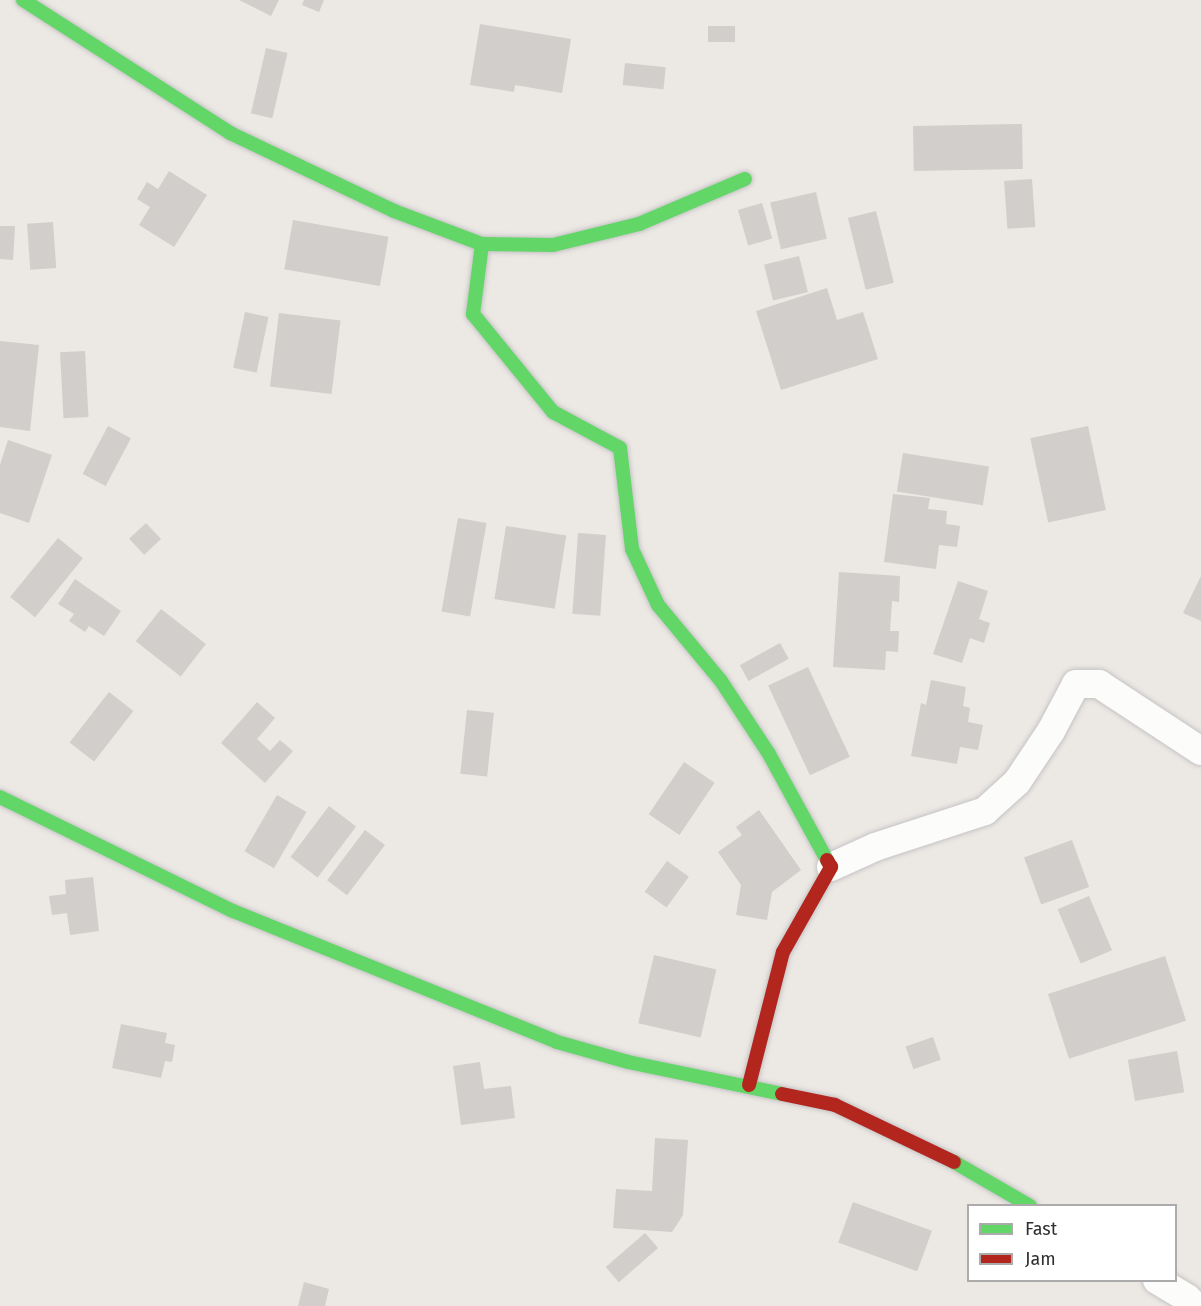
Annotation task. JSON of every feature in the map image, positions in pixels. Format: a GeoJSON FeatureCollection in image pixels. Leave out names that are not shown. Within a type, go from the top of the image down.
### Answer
{"type":"FeatureCollection","features":[{"type":"Feature","properties":{"kind":"street"},"geometry":{"type":"LineString","coordinates":[[23,0],[230,133],[394,211],[482,244],[553,244],[639,224],[745,179]]}},
{"type":"Feature","properties":{"kind":"street"},"geometry":{"type":"LineString","coordinates":[[482,244],[473,314],[553,412],[620,448],[632,549],[657,605],[722,681],[769,753],[831,867]]}},
{"type":"Feature","properties":{"kind":"street"},"geometry":{"type":"LineString","coordinates":[[749,1085],[783,952],[831,867],[875,847],[985,811],[1017,782],[1051,731],[1076,684],[1099,684],[1201,751]]}},
{"type":"Feature","properties":{"kind":"street"},"geometry":{"type":"LineString","coordinates":[[0,797],[233,911],[375,970],[557,1042],[628,1062],[749,1085],[835,1105],[970,1170],[1027,1204]]}},
{"type":"Feature","properties":{"kind":"street"},"geometry":{"type":"LineString","coordinates":[[1159,1282],[1187,1298],[1195,1306]]}},
{"type":"Feature","properties":{"kind":"building"},"geometry":{"type":"Polygon","coordinates":[[[239,0],[279,0],[271,16],[239,0]]]}},
{"type":"Feature","properties":{"kind":"building"},"geometry":{"type":"Polygon","coordinates":[[[304,0],[324,0],[319,12],[302,5],[304,0]]]}},
{"type":"Feature","properties":{"kind":"building"},"geometry":{"type":"Polygon","coordinates":[[[480,24],[571,39],[562,93],[515,85],[514,92],[470,85],[480,24]]]}},
{"type":"Feature","properties":{"kind":"building"},"geometry":{"type":"Polygon","coordinates":[[[708,26],[735,26],[735,42],[708,42],[708,26]]]}},
{"type":"Feature","properties":{"kind":"building"},"geometry":{"type":"Polygon","coordinates":[[[266,48],[287,53],[272,118],[251,113],[266,48]]]}},
{"type":"Feature","properties":{"kind":"building"},"geometry":{"type":"Polygon","coordinates":[[[625,63],[666,67],[663,89],[623,85],[625,63]]]}},
{"type":"Feature","properties":{"kind":"building"},"geometry":{"type":"Polygon","coordinates":[[[1022,124],[1023,169],[914,171],[913,126],[1022,124]]]}},
{"type":"Feature","properties":{"kind":"building"},"geometry":{"type":"Polygon","coordinates":[[[169,171],[207,195],[174,247],[139,225],[150,207],[137,199],[147,182],[158,189],[169,171]]]}},
{"type":"Feature","properties":{"kind":"building"},"geometry":{"type":"Polygon","coordinates":[[[1032,179],[1035,227],[1007,229],[1004,181],[1032,179]]]}},
{"type":"Feature","properties":{"kind":"building"},"geometry":{"type":"Polygon","coordinates":[[[816,192],[827,239],[781,249],[770,203],[816,192]]]}},
{"type":"Feature","properties":{"kind":"building"},"geometry":{"type":"Polygon","coordinates":[[[762,203],[772,239],[748,245],[738,210],[762,203]]]}},
{"type":"Feature","properties":{"kind":"building"},"geometry":{"type":"Polygon","coordinates":[[[876,211],[894,283],[866,290],[848,218],[876,211]]]}},
{"type":"Feature","properties":{"kind":"building"},"geometry":{"type":"Polygon","coordinates":[[[293,220],[389,237],[380,286],[284,269],[293,220]]]}},
{"type":"Feature","properties":{"kind":"building"},"geometry":{"type":"Polygon","coordinates":[[[53,222],[56,268],[30,270],[27,224],[53,222]]]}},
{"type":"Feature","properties":{"kind":"building"},"geometry":{"type":"Polygon","coordinates":[[[0,226],[15,226],[13,260],[0,259],[0,226]]]}},
{"type":"Feature","properties":{"kind":"building"},"geometry":{"type":"Polygon","coordinates":[[[799,256],[808,292],[773,301],[764,265],[799,256]]]}},
{"type":"Feature","properties":{"kind":"building"},"geometry":{"type":"Polygon","coordinates":[[[827,288],[837,320],[863,312],[878,359],[781,390],[756,311],[827,288]]]}},
{"type":"Feature","properties":{"kind":"building"},"geometry":{"type":"Polygon","coordinates":[[[245,312],[268,317],[257,373],[233,368],[245,312]]]}},
{"type":"Feature","properties":{"kind":"building"},"geometry":{"type":"Polygon","coordinates":[[[279,313],[341,321],[332,394],[270,386],[279,313]]]}},
{"type":"Feature","properties":{"kind":"building"},"geometry":{"type":"Polygon","coordinates":[[[0,341],[39,345],[30,431],[0,427],[0,341]]]}},
{"type":"Feature","properties":{"kind":"building"},"geometry":{"type":"Polygon","coordinates":[[[85,351],[88,417],[63,418],[60,352],[85,351]]]}},
{"type":"Feature","properties":{"kind":"building"},"geometry":{"type":"Polygon","coordinates":[[[108,426],[131,438],[106,486],[83,474],[108,426]]]}},
{"type":"Feature","properties":{"kind":"building"},"geometry":{"type":"Polygon","coordinates":[[[1088,426],[1106,510],[1048,522],[1030,438],[1088,426]]]}},
{"type":"Feature","properties":{"kind":"building"},"geometry":{"type":"Polygon","coordinates":[[[8,440],[52,455],[29,523],[0,513],[0,465],[8,440]]]}},
{"type":"Feature","properties":{"kind":"building"},"geometry":{"type":"Polygon","coordinates":[[[903,453],[989,467],[983,505],[897,492],[903,453]]]}},
{"type":"Feature","properties":{"kind":"building"},"geometry":{"type":"Polygon","coordinates":[[[893,494],[930,498],[928,509],[947,511],[946,524],[960,526],[957,547],[939,545],[936,569],[884,562],[893,494]]]}},
{"type":"Feature","properties":{"kind":"building"},"geometry":{"type":"Polygon","coordinates":[[[458,518],[487,523],[470,617],[442,612],[458,518]]]}},
{"type":"Feature","properties":{"kind":"building"},"geometry":{"type":"Polygon","coordinates":[[[146,523],[161,539],[144,555],[129,539],[146,523]]]}},
{"type":"Feature","properties":{"kind":"building"},"geometry":{"type":"Polygon","coordinates":[[[506,526],[566,536],[555,609],[494,599],[506,526]]]}},
{"type":"Feature","properties":{"kind":"building"},"geometry":{"type":"Polygon","coordinates":[[[578,533],[606,535],[600,616],[572,614],[578,533]]]}},
{"type":"Feature","properties":{"kind":"building"},"geometry":{"type":"Polygon","coordinates":[[[58,538],[83,558],[35,617],[10,597],[58,538]]]}},
{"type":"Feature","properties":{"kind":"building"},"geometry":{"type":"Polygon","coordinates":[[[839,572],[900,576],[899,602],[892,601],[890,631],[899,631],[898,652],[886,651],[885,670],[833,667],[839,572]]]}},
{"type":"Feature","properties":{"kind":"building"},"geometry":{"type":"Polygon","coordinates":[[[1201,576],[1201,621],[1183,613],[1201,576]]]}},
{"type":"Feature","properties":{"kind":"building"},"geometry":{"type":"Polygon","coordinates":[[[75,579],[121,611],[104,636],[89,626],[85,632],[69,621],[74,614],[58,604],[75,579]]]}},
{"type":"Feature","properties":{"kind":"building"},"geometry":{"type":"Polygon","coordinates":[[[958,581],[988,591],[979,619],[990,623],[984,643],[970,638],[962,663],[933,654],[958,581]]]}},
{"type":"Feature","properties":{"kind":"building"},"geometry":{"type":"Polygon","coordinates":[[[161,609],[206,644],[181,676],[136,641],[161,609]]]}},
{"type":"Feature","properties":{"kind":"building"},"geometry":{"type":"Polygon","coordinates":[[[780,643],[789,659],[748,681],[740,665],[780,643]]]}},
{"type":"Feature","properties":{"kind":"building"},"geometry":{"type":"Polygon","coordinates":[[[808,667],[850,757],[810,775],[768,686],[808,667]]]}},
{"type":"Feature","properties":{"kind":"building"},"geometry":{"type":"Polygon","coordinates":[[[931,680],[966,687],[963,706],[970,708],[968,722],[983,725],[978,750],[960,747],[957,764],[911,756],[921,703],[926,705],[931,680]]]}},
{"type":"Feature","properties":{"kind":"building"},"geometry":{"type":"Polygon","coordinates":[[[109,692],[133,711],[94,762],[70,742],[109,692]]]}},
{"type":"Feature","properties":{"kind":"building"},"geometry":{"type":"Polygon","coordinates":[[[257,702],[275,718],[257,739],[270,751],[280,740],[293,751],[265,783],[221,743],[257,702]]]}},
{"type":"Feature","properties":{"kind":"building"},"geometry":{"type":"Polygon","coordinates":[[[467,710],[494,713],[487,776],[460,774],[467,710]]]}},
{"type":"Feature","properties":{"kind":"building"},"geometry":{"type":"Polygon","coordinates":[[[684,762],[715,783],[679,835],[649,814],[684,762]]]}},
{"type":"Feature","properties":{"kind":"building"},"geometry":{"type":"Polygon","coordinates":[[[277,795],[306,812],[274,868],[244,851],[277,795]]]}},
{"type":"Feature","properties":{"kind":"building"},"geometry":{"type":"Polygon","coordinates":[[[329,806],[356,826],[318,878],[290,857],[329,806]]]}},
{"type":"Feature","properties":{"kind":"building"},"geometry":{"type":"Polygon","coordinates":[[[759,810],[801,870],[772,892],[767,920],[736,915],[741,885],[718,852],[742,835],[736,827],[759,810]]]}},
{"type":"Feature","properties":{"kind":"building"},"geometry":{"type":"Polygon","coordinates":[[[365,830],[385,845],[347,895],[327,880],[365,830]]]}},
{"type":"Feature","properties":{"kind":"building"},"geometry":{"type":"Polygon","coordinates":[[[1072,840],[1089,887],[1041,904],[1024,857],[1072,840]]]}},
{"type":"Feature","properties":{"kind":"building"},"geometry":{"type":"Polygon","coordinates":[[[667,861],[689,877],[667,908],[645,892],[667,861]]]}},
{"type":"Feature","properties":{"kind":"building"},"geometry":{"type":"Polygon","coordinates":[[[93,877],[99,931],[70,935],[67,913],[52,915],[49,896],[66,894],[65,880],[93,877]]]}},
{"type":"Feature","properties":{"kind":"building"},"geometry":{"type":"Polygon","coordinates":[[[1089,896],[1112,950],[1081,964],[1058,909],[1089,896]]]}},
{"type":"Feature","properties":{"kind":"building"},"geometry":{"type":"Polygon","coordinates":[[[654,955],[716,969],[701,1038],[638,1023],[654,955]]]}},
{"type":"Feature","properties":{"kind":"building"},"geometry":{"type":"Polygon","coordinates":[[[1165,956],[1186,1021],[1069,1059],[1048,994],[1165,956]]]}},
{"type":"Feature","properties":{"kind":"building"},"geometry":{"type":"Polygon","coordinates":[[[121,1024],[167,1033],[165,1043],[175,1045],[172,1062],[165,1061],[161,1078],[112,1068],[121,1024]]]}},
{"type":"Feature","properties":{"kind":"building"},"geometry":{"type":"Polygon","coordinates":[[[933,1037],[941,1060],[913,1069],[906,1046],[933,1037]]]}},
{"type":"Feature","properties":{"kind":"building"},"geometry":{"type":"Polygon","coordinates":[[[1177,1051],[1184,1092],[1135,1101],[1128,1060],[1177,1051]]]}},
{"type":"Feature","properties":{"kind":"building"},"geometry":{"type":"Polygon","coordinates":[[[480,1062],[484,1089],[511,1086],[515,1118],[461,1125],[453,1066],[480,1062]]]}},
{"type":"Feature","properties":{"kind":"building"},"geometry":{"type":"Polygon","coordinates":[[[655,1138],[688,1140],[683,1215],[672,1232],[613,1228],[616,1189],[652,1191],[655,1138]]]}},
{"type":"Feature","properties":{"kind":"building"},"geometry":{"type":"Polygon","coordinates":[[[853,1202],[932,1231],[917,1271],[838,1242],[853,1202]]]}},
{"type":"Feature","properties":{"kind":"building"},"geometry":{"type":"Polygon","coordinates":[[[645,1233],[658,1248],[619,1282],[606,1267],[645,1233]]]}},
{"type":"Feature","properties":{"kind":"building"},"geometry":{"type":"Polygon","coordinates":[[[304,1282],[329,1289],[325,1306],[298,1306],[304,1282]]]}},
{"type":"Feature","properties":{"kind":"traffic: fast"},"geometry":{"type":"LineString","coordinates":[[23,0],[230,133],[394,211],[482,244],[553,245],[639,224],[745,179]]}},
{"type":"Feature","properties":{"kind":"traffic: fast"},"geometry":{"type":"LineString","coordinates":[[482,244],[473,314],[553,412],[620,448],[632,549],[658,605],[721,681],[769,754],[827,860]]}},
{"type":"Feature","properties":{"kind":"traffic: fast"},"geometry":{"type":"LineString","coordinates":[[0,797],[233,911],[557,1042],[628,1062],[782,1094]]}},
{"type":"Feature","properties":{"kind":"traffic: fast"},"geometry":{"type":"LineString","coordinates":[[954,1162],[1027,1204]]}},
{"type":"Feature","properties":{"kind":"traffic: jam"},"geometry":{"type":"LineString","coordinates":[[749,1085],[783,952],[831,867],[827,860]]}},
{"type":"Feature","properties":{"kind":"traffic: jam"},"geometry":{"type":"LineString","coordinates":[[782,1094],[835,1105],[954,1162]]}}]}
